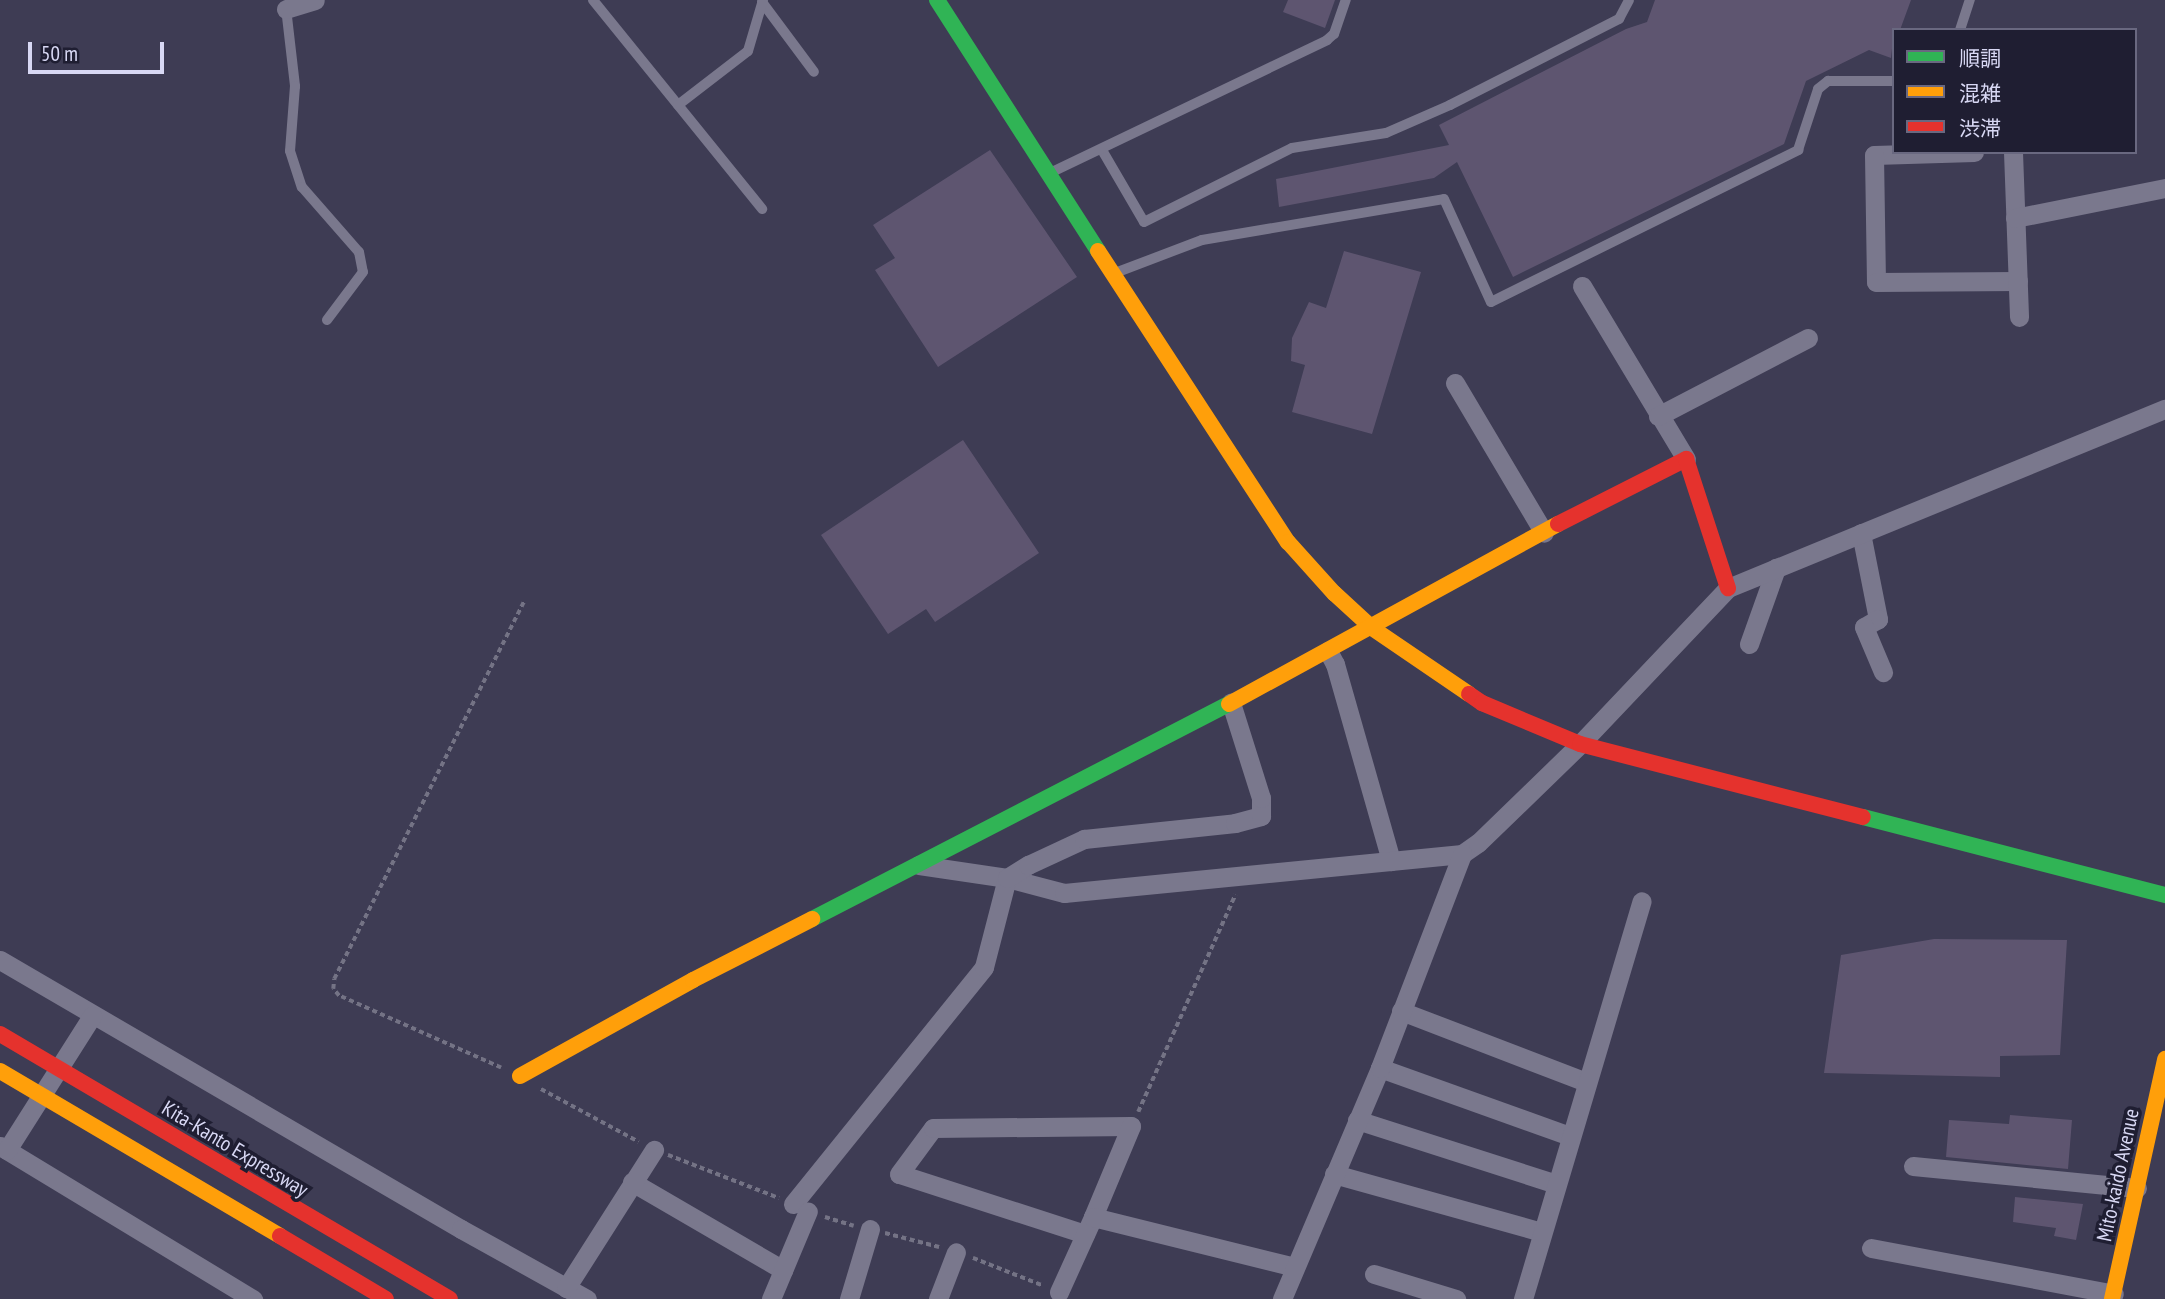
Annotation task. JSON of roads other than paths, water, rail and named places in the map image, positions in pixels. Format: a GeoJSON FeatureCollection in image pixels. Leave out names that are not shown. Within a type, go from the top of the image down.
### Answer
{"type":"FeatureCollection","features":[{"type":"Feature","properties":{"kind":"main road"},"geometry":{"type":"LineString","coordinates":[[937,0],[1272,520],[1334,593],[1372,628],[1482,702],[1580,744],[2165,895]]}},
{"type":"Feature","properties":{"kind":"main road"},"geometry":{"type":"LineString","coordinates":[[520,1076],[705,974],[1231,703],[1686,458],[1728,587]]}},
{"type":"Feature","properties":{"kind":"main road","name":"Kita-Kanto Expressway"},"geometry":{"type":"LineString","coordinates":[[0,1034],[450,1299]]}},
{"type":"Feature","properties":{"kind":"main road","name":"Mito-kaido Avenue"},"geometry":{"type":"LineString","coordinates":[[2113,1296],[2165,1059]]}},
{"type":"Feature","properties":{"kind":"main road"},"geometry":{"type":"LineString","coordinates":[[0,1072],[386,1299]]}},
{"type":"Feature","properties":{"kind":"street"},"geometry":{"type":"LineString","coordinates":[[286,5],[315,0]]}},
{"type":"Feature","properties":{"kind":"street"},"geometry":{"type":"LineString","coordinates":[[1907,154],[1874,155],[1876,282],[2018,281]]}},
{"type":"Feature","properties":{"kind":"street"},"geometry":{"type":"LineString","coordinates":[[2012,154],[2019,317]]}},
{"type":"Feature","properties":{"kind":"street"},"geometry":{"type":"LineString","coordinates":[[2015,218],[2165,188]]}},
{"type":"Feature","properties":{"kind":"street"},"geometry":{"type":"LineString","coordinates":[[1582,286],[1658,416],[1686,458]]}},
{"type":"Feature","properties":{"kind":"street"},"geometry":{"type":"LineString","coordinates":[[1658,416],[1808,338]]}},
{"type":"Feature","properties":{"kind":"street"},"geometry":{"type":"LineString","coordinates":[[1455,383],[1544,533]]}},
{"type":"Feature","properties":{"kind":"street"},"geometry":{"type":"LineString","coordinates":[[919,866],[1007,878],[1064,892],[1462,854],[1478,844],[1580,744],[1728,587],[2165,409]]}},
{"type":"Feature","properties":{"kind":"street"},"geometry":{"type":"LineString","coordinates":[[1861,533],[1878,618],[1864,627],[1883,672]]}},
{"type":"Feature","properties":{"kind":"street"},"geometry":{"type":"LineString","coordinates":[[1749,645],[1776,568]]}},
{"type":"Feature","properties":{"kind":"street"},"geometry":{"type":"LineString","coordinates":[[1328,651],[1335,664],[1391,861]]}},
{"type":"Feature","properties":{"kind":"street"},"geometry":{"type":"LineString","coordinates":[[771,1299],[783,1270],[801,1207],[984,967],[1007,878],[1028,865],[1084,839],[1235,823],[1261,816],[1261,798],[1231,703]]}},
{"type":"Feature","properties":{"kind":"street"},"geometry":{"type":"LineString","coordinates":[[1282,1299],[1380,1068],[1462,854]]}},
{"type":"Feature","properties":{"kind":"street"},"geometry":{"type":"LineString","coordinates":[[1523,1299],[1642,901]]}},
{"type":"Feature","properties":{"kind":"street"},"geometry":{"type":"LineString","coordinates":[[0,960],[90,1021],[587,1299]]}},
{"type":"Feature","properties":{"kind":"street"},"geometry":{"type":"LineString","coordinates":[[1401,1011],[1586,1082]]}},
{"type":"Feature","properties":{"kind":"street"},"geometry":{"type":"LineString","coordinates":[[90,1021],[7,1145],[253,1299]]}},
{"type":"Feature","properties":{"kind":"street"},"geometry":{"type":"LineString","coordinates":[[1380,1068],[1570,1136]]}},
{"type":"Feature","properties":{"kind":"street"},"geometry":{"type":"LineString","coordinates":[[1357,1120],[1556,1184]]}},
{"type":"Feature","properties":{"kind":"street"},"geometry":{"type":"LineString","coordinates":[[1062,1295],[1089,1226],[1131,1126],[933,1128],[899,1174],[1089,1226],[1294,1267]]}},
{"type":"Feature","properties":{"kind":"street"},"geometry":{"type":"LineString","coordinates":[[566,1288],[654,1150]]}},
{"type":"Feature","properties":{"kind":"street"},"geometry":{"type":"LineString","coordinates":[[1913,1166],[2137,1188]]}},
{"type":"Feature","properties":{"kind":"street"},"geometry":{"type":"LineString","coordinates":[[1334,1174],[1542,1232]]}},
{"type":"Feature","properties":{"kind":"street"},"geometry":{"type":"LineString","coordinates":[[632,1182],[783,1270]]}},
{"type":"Feature","properties":{"kind":"street"},"geometry":{"type":"LineString","coordinates":[[849,1299],[870,1229]]}},
{"type":"Feature","properties":{"kind":"street"},"geometry":{"type":"LineString","coordinates":[[1871,1248],[2113,1296]]}},
{"type":"Feature","properties":{"kind":"street"},"geometry":{"type":"LineString","coordinates":[[939,1299],[956,1252]]}},
{"type":"Feature","properties":{"kind":"street"},"geometry":{"type":"LineString","coordinates":[[1374,1274],[1456,1299]]}},
{"type":"Feature","properties":{"kind":"lane"},"geometry":{"type":"LineString","coordinates":[[593,0],[762,209]]}},
{"type":"Feature","properties":{"kind":"lane"},"geometry":{"type":"LineString","coordinates":[[1048,174],[1327,40],[1334,34],[1346,0]]}},
{"type":"Feature","properties":{"kind":"lane"},"geometry":{"type":"LineString","coordinates":[[1102,150],[1144,222],[1292,148],[1386,133],[1440,109],[1619,19],[1629,0]]}},
{"type":"Feature","properties":{"kind":"lane"},"geometry":{"type":"LineString","coordinates":[[1961,28],[1970,0]]}},
{"type":"Feature","properties":{"kind":"lane"},"geometry":{"type":"LineString","coordinates":[[678,105],[748,51],[763,1]]}},
{"type":"Feature","properties":{"kind":"lane"},"geometry":{"type":"LineString","coordinates":[[763,1],[814,72]]}},
{"type":"Feature","properties":{"kind":"lane"},"geometry":{"type":"LineString","coordinates":[[286,5],[295,86],[290,151],[302,187],[359,252],[363,272],[327,320]]}},
{"type":"Feature","properties":{"kind":"lane"},"geometry":{"type":"LineString","coordinates":[[1113,274],[1202,240],[1444,199],[1491,302],[1798,150],[1818,89],[1828,81],[1892,80]]}}]}
